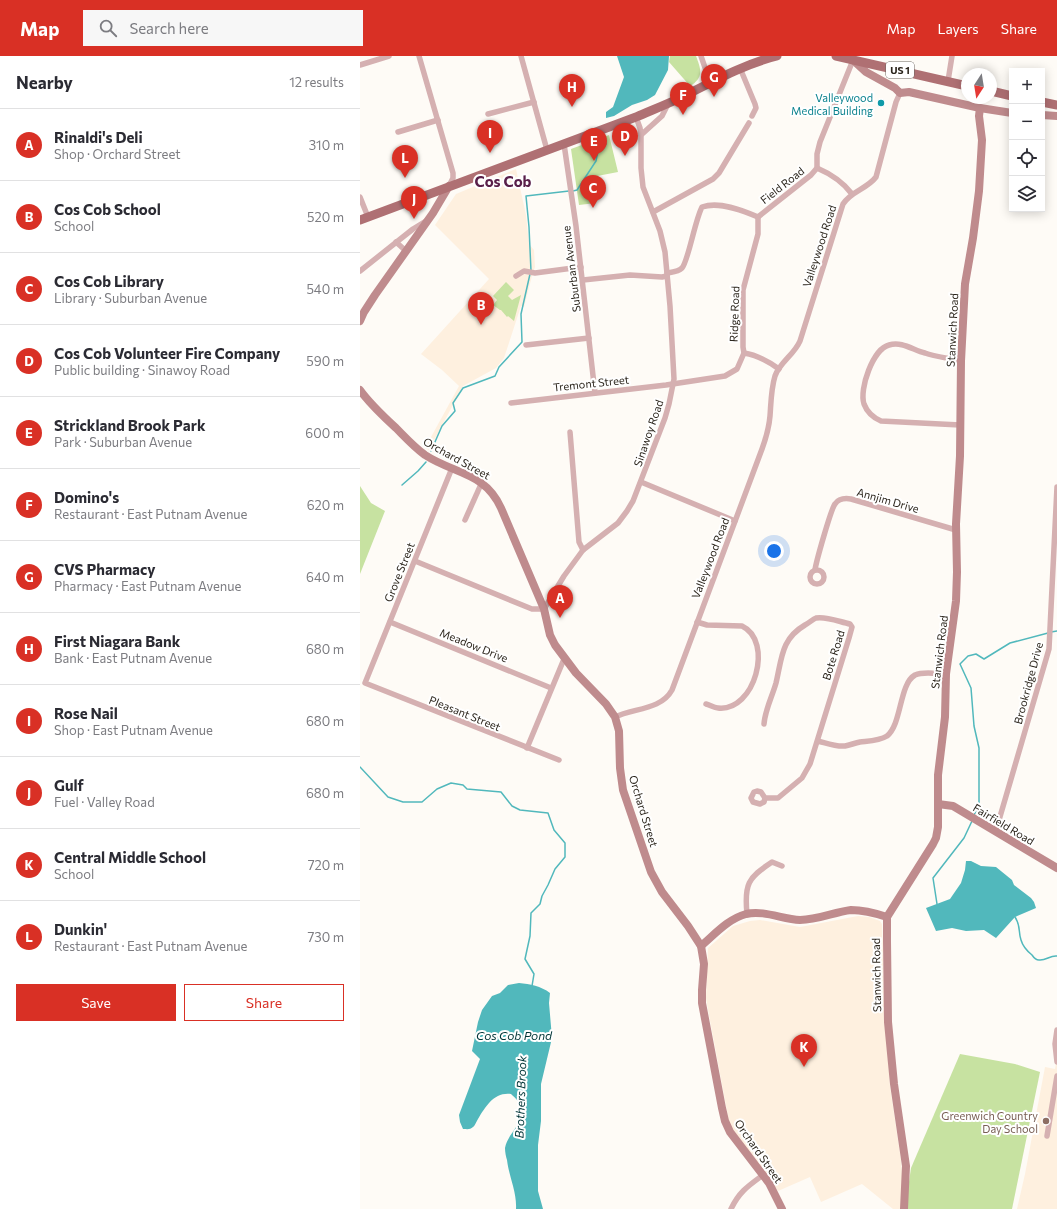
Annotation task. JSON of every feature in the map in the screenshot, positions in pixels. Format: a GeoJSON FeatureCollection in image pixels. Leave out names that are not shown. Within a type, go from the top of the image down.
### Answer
{"type":"FeatureCollection","features":[{"type":"Feature","properties":{"kind":"main road"},"geometry":{"type":"LineString","coordinates":[[364,218],[636,117],[668,104],[756,59],[777,56]]}},
{"type":"Feature","properties":{"kind":"main road","name":"US 1"},"geometry":{"type":"LineString","coordinates":[[836,56],[961,84]]}},
{"type":"Feature","properties":{"kind":"main road"},"geometry":{"type":"LineString","coordinates":[[997,92],[1009,95]]}},
{"type":"Feature","properties":{"kind":"main road"},"geometry":{"type":"LineString","coordinates":[[1045,103],[1057,105]]}},
{"type":"Feature","properties":{"kind":"street"},"geometry":{"type":"LineString","coordinates":[[360,65],[389,56]]}},
{"type":"Feature","properties":{"kind":"street"},"geometry":{"type":"LineString","coordinates":[[361,317],[429,218],[450,186],[453,178],[419,56]]}},
{"type":"Feature","properties":{"kind":"street"},"geometry":{"type":"LineString","coordinates":[[521,56],[547,150]]}},
{"type":"Feature","properties":{"kind":"street"},"geometry":{"type":"LineString","coordinates":[[701,56],[710,82]]}},
{"type":"Feature","properties":{"kind":"street"},"geometry":{"type":"LineString","coordinates":[[948,81],[952,56]]}},
{"type":"Feature","properties":{"kind":"street"},"geometry":{"type":"LineString","coordinates":[[853,60],[866,72],[900,93],[909,92],[980,108],[1009,113]]}},
{"type":"Feature","properties":{"kind":"street","name":"Field Road"},"geometry":{"type":"LineString","coordinates":[[667,275],[681,269],[685,264],[693,232],[702,207],[710,204],[748,213],[758,217],[811,175],[817,168],[818,147],[853,60]]}},
{"type":"Feature","properties":{"kind":"street"},"geometry":{"type":"LineString","coordinates":[[740,68],[755,104],[756,108],[752,116]]}},
{"type":"Feature","properties":{"kind":"street","name":"Valleywood Road"},"geometry":{"type":"LineString","coordinates":[[615,717],[654,705],[670,695],[764,443],[769,424],[773,382],[779,369],[798,347],[845,201],[852,194],[868,186],[876,177],[896,102],[900,93]]}},
{"type":"Feature","properties":{"kind":"street"},"geometry":{"type":"LineString","coordinates":[[488,114],[534,102]]}},
{"type":"Feature","properties":{"kind":"street"},"geometry":{"type":"LineString","coordinates":[[641,135],[662,116],[668,104]]}},
{"type":"Feature","properties":{"kind":"street","name":"Stanwich Road"},"geometry":{"type":"LineString","coordinates":[[904,1209],[906,1166],[894,1084],[888,1022],[886,941],[887,917],[935,840],[937,831],[938,775],[945,718],[946,674],[956,600],[956,530],[961,361],[965,284],[979,190],[982,140],[979,116],[980,108]]}},
{"type":"Feature","properties":{"kind":"street"},"geometry":{"type":"LineString","coordinates":[[1045,115],[1057,116]]}},
{"type":"Feature","properties":{"kind":"street","name":"Sinawoy Road"},"geometry":{"type":"LineString","coordinates":[[544,609],[564,576],[583,550],[614,527],[633,501],[670,404],[673,384],[673,365],[667,275],[662,236],[644,191],[642,181],[641,135],[636,117]]}},
{"type":"Feature","properties":{"kind":"street"},"geometry":{"type":"LineString","coordinates":[[398,132],[438,120]]}},
{"type":"Feature","properties":{"kind":"street"},"geometry":{"type":"LineString","coordinates":[[653,212],[713,179],[719,173],[749,123]]}},
{"type":"Feature","properties":{"kind":"street","name":"Suburban Avenue"},"geometry":{"type":"LineString","coordinates":[[564,144],[572,190],[595,393]]}},
{"type":"Feature","properties":{"kind":"street"},"geometry":{"type":"LineString","coordinates":[[817,168],[842,183],[852,194]]}},
{"type":"Feature","properties":{"kind":"street"},"geometry":{"type":"LineString","coordinates":[[360,196],[364,218]]}},
{"type":"Feature","properties":{"kind":"street","name":"Ridge Road"},"geometry":{"type":"LineString","coordinates":[[673,384],[729,374],[737,369],[744,353],[743,290],[758,234],[758,217]]}},
{"type":"Feature","properties":{"kind":"street"},"geometry":{"type":"LineString","coordinates":[[360,271],[412,229],[429,218]]}},
{"type":"Feature","properties":{"kind":"street"},"geometry":{"type":"LineString","coordinates":[[396,242],[406,251]]}},
{"type":"Feature","properties":{"kind":"street"},"geometry":{"type":"LineString","coordinates":[[516,276],[524,271],[532,272],[581,267]]}},
{"type":"Feature","properties":{"kind":"street"},"geometry":{"type":"LineString","coordinates":[[582,280],[630,275],[662,278],[667,275]]}},
{"type":"Feature","properties":{"kind":"street"},"geometry":{"type":"LineString","coordinates":[[526,345],[589,338]]}},
{"type":"Feature","properties":{"kind":"street"},"geometry":{"type":"LineString","coordinates":[[960,426],[881,421],[869,412],[864,401],[865,384],[872,362],[878,352],[886,346],[901,345],[924,353],[961,361]]}},
{"type":"Feature","properties":{"kind":"street"},"geometry":{"type":"LineString","coordinates":[[744,353],[763,358],[779,369]]}},
{"type":"Feature","properties":{"kind":"street","name":"Tremont Street"},"geometry":{"type":"LineString","coordinates":[[511,403],[673,384]]}},
{"type":"Feature","properties":{"kind":"street","name":"Orchard Street"},"geometry":{"type":"LineString","coordinates":[[360,390],[374,406],[417,448],[429,457],[482,482],[491,491],[499,503],[544,609],[552,640],[564,659],[606,704],[615,717],[619,735],[620,768],[624,790],[651,872],[662,892],[701,946],[704,964],[702,1003],[725,1121],[733,1137],[772,1188],[782,1209]]}},
{"type":"Feature","properties":{"kind":"street"},"geometry":{"type":"LineString","coordinates":[[570,432],[580,542],[583,550]]}},
{"type":"Feature","properties":{"kind":"street","name":"Grove Street"},"geometry":{"type":"LineString","coordinates":[[365,683],[452,468]]}},
{"type":"Feature","properties":{"kind":"street"},"geometry":{"type":"LineString","coordinates":[[465,520],[482,482]]}},
{"type":"Feature","properties":{"kind":"street"},"geometry":{"type":"LineString","coordinates":[[641,482],[735,521]]}},
{"type":"Feature","properties":{"kind":"street","name":"Brookridge Drive"},"geometry":{"type":"LineString","coordinates":[[995,831],[1049,650],[1057,487]]}},
{"type":"Feature","properties":{"kind":"street","name":"Annjim Drive"},"geometry":{"type":"LineString","coordinates":[[815,570],[834,504],[842,498],[852,499],[956,530]]}},
{"type":"Feature","properties":{"kind":"street"},"geometry":{"type":"LineString","coordinates":[[415,561],[532,609],[544,609]]}},
{"type":"Feature","properties":{"kind":"street","name":"Bote Road"},"geometry":{"type":"LineString","coordinates":[[764,724],[764,716],[776,681],[782,654],[788,639],[803,626],[816,618],[850,624],[852,628],[810,764],[802,778],[778,798],[765,798]]}},
{"type":"Feature","properties":{"kind":"street","name":"Meadow Drive"},"geometry":{"type":"LineString","coordinates":[[390,622],[551,688]]}},
{"type":"Feature","properties":{"kind":"street"},"geometry":{"type":"LineString","coordinates":[[697,622],[707,625],[742,626],[754,636],[758,653],[755,679],[746,696],[733,706],[727,708],[717,708],[706,704]]}},
{"type":"Feature","properties":{"kind":"street"},"geometry":{"type":"LineString","coordinates":[[527,748],[564,659]]}},
{"type":"Feature","properties":{"kind":"street"},"geometry":{"type":"LineString","coordinates":[[818,741],[843,746],[870,741],[886,736],[895,723],[906,687],[910,680],[923,673],[946,674]]}},
{"type":"Feature","properties":{"kind":"street","name":"Pleasant Street"},"geometry":{"type":"LineString","coordinates":[[365,683],[559,760]]}},
{"type":"Feature","properties":{"kind":"street","name":"Fairfield Road"},"geometry":{"type":"LineString","coordinates":[[938,804],[950,805],[1057,868]]}},
{"type":"Feature","properties":{"kind":"street"},"geometry":{"type":"LineString","coordinates":[[747,914],[746,891],[752,877],[772,862],[782,866]]}},
{"type":"Feature","properties":{"kind":"street"},"geometry":{"type":"LineString","coordinates":[[701,946],[725,924],[747,914],[765,914],[790,919],[805,920],[844,911],[858,910],[887,917]]}},
{"type":"Feature","properties":{"kind":"street"},"geometry":{"type":"LineString","coordinates":[[1057,1030],[1055,1044],[1057,1062]]}},
{"type":"Feature","properties":{"kind":"street"},"geometry":{"type":"LineString","coordinates":[[1047,1136],[1057,1076]]}},
{"type":"Feature","properties":{"kind":"street"},"geometry":{"type":"LineString","coordinates":[[731,1209],[742,1191],[763,1175]]}},
{"type":"Feature","properties":{"kind":"shaded area"},"geometry":{"type":"Polygon","coordinates":[[[516,169],[526,215],[529,244],[534,250],[535,267],[524,307],[521,306],[504,358],[496,368],[463,386],[429,450],[425,448],[459,386],[442,370],[421,354],[489,279],[435,225],[456,194],[516,169]]]}},
{"type":"Feature","properties":{"kind":"shaded area"},"geometry":{"type":"Polygon","coordinates":[[[858,916],[869,917],[880,921],[882,924],[884,1000],[890,1086],[903,1183],[901,1209],[893,1209],[862,1184],[821,1202],[810,1177],[778,1191],[729,1122],[706,998],[708,948],[733,926],[760,920],[800,927],[858,916]]]}},
{"type":"Feature","properties":{"kind":"shaded area","name":"Greenwich Country Day School"},"geometry":{"type":"Polygon","coordinates":[[[1057,1058],[1057,1209],[1017,1209],[1045,1067],[1055,1069],[1057,1058]]]}},
{"type":"Feature","properties":{"kind":"green space"},"geometry":{"type":"Polygon","coordinates":[[[670,56],[696,56],[700,69],[698,80],[690,86],[669,62],[670,56]]]}},
{"type":"Feature","properties":{"kind":"green space"},"geometry":{"type":"Polygon","coordinates":[[[609,135],[618,172],[592,177],[596,203],[579,205],[571,149],[609,135]]]}},
{"type":"Feature","properties":{"kind":"green space"},"geometry":{"type":"Polygon","coordinates":[[[506,282],[514,290],[508,296],[512,300],[521,295],[514,321],[493,305],[497,300],[493,296],[506,282]]]}},
{"type":"Feature","properties":{"kind":"green space"},"geometry":{"type":"Polygon","coordinates":[[[360,486],[371,503],[385,511],[360,574],[360,486]]]}},
{"type":"Feature","properties":{"kind":"green space"},"geometry":{"type":"Polygon","coordinates":[[[960,1054],[1015,1064],[1040,1072],[1012,1209],[905,1209],[911,1168],[960,1054]]]}},
{"type":"Feature","properties":{"kind":"water"},"geometry":{"type":"Polygon","coordinates":[[[617,56],[669,56],[668,70],[655,95],[647,100],[632,105],[614,116],[606,118],[606,112],[613,107],[624,77],[617,56]]]}},
{"type":"Feature","properties":{"kind":"water"},"geometry":{"type":"Polygon","coordinates":[[[966,861],[971,861],[981,866],[996,867],[1012,880],[1014,885],[1031,898],[1036,908],[1015,917],[996,938],[984,930],[966,931],[952,928],[936,931],[926,908],[950,899],[961,883],[966,861]]]}},
{"type":"Feature","properties":{"kind":"water","name":"Cos Cob Pond"},"geometry":{"type":"Polygon","coordinates":[[[519,983],[535,986],[550,993],[549,1003],[552,1038],[541,1084],[541,1121],[538,1145],[538,1191],[543,1209],[516,1209],[505,1148],[509,1137],[519,1123],[521,1117],[521,1106],[517,1100],[511,1094],[500,1095],[495,1098],[484,1109],[474,1126],[470,1129],[463,1129],[459,1115],[480,1059],[472,1051],[482,1010],[492,996],[500,993],[508,985],[519,983]]]}},
{"type":"Feature","properties":{"kind":"waterway","name":"Brothers Brook"},"geometry":{"type":"LineString","coordinates":[[573,191],[577,190],[596,161],[598,150],[606,144]]}},
{"type":"Feature","properties":{"kind":"waterway","name":"Brothers Brook"},"geometry":{"type":"LineString","coordinates":[[531,271],[526,196],[569,191]]}},
{"type":"Feature","properties":{"kind":"waterway","name":"Brothers Brook"},"geometry":{"type":"LineString","coordinates":[[431,451],[442,426],[455,411],[453,403],[463,388],[495,376],[499,367],[522,342],[521,314],[530,274]]}},
{"type":"Feature","properties":{"kind":"waterway","name":"Brothers Brook"},"geometry":{"type":"LineString","coordinates":[[402,485],[426,462]]}},
{"type":"Feature","properties":{"kind":"waterway"},"geometry":{"type":"LineString","coordinates":[[1051,632],[1057,631]]}},
{"type":"Feature","properties":{"kind":"waterway"},"geometry":{"type":"LineString","coordinates":[[974,815],[979,805],[979,748],[974,726],[971,688],[960,664],[968,656],[976,654],[984,659],[1010,643],[1048,633]]}},
{"type":"Feature","properties":{"kind":"waterway","name":"Brothers Brook"},"geometry":{"type":"LineString","coordinates":[[360,767],[388,797],[403,802],[422,802],[437,789],[451,783],[463,785],[467,789],[501,792],[512,806],[520,810],[548,813],[554,830],[565,843],[565,857],[555,869],[542,896],[540,904],[531,913],[530,936],[525,959],[534,974],[532,986]]}},
{"type":"Feature","properties":{"kind":"waterway"},"geometry":{"type":"LineString","coordinates":[[937,904],[933,878],[964,838],[972,821]]}},
{"type":"Feature","properties":{"kind":"waterway"},"geometry":{"type":"LineString","coordinates":[[1015,917],[1018,923],[1023,945],[1034,958],[1037,960],[1044,960],[1052,956],[1057,956]]}},
{"type":"Feature","properties":{"kind":"place","name":"CVS Pharmacy"},"geometry":{"type":"Point","coordinates":[714,97]}},
{"type":"Feature","properties":{"kind":"place","name":"Valleywood Medical Building"},"geometry":{"type":"Point","coordinates":[881,103]}},
{"type":"Feature","properties":{"kind":"place","name":"First Niagara Bank"},"geometry":{"type":"Point","coordinates":[572,107]}},
{"type":"Feature","properties":{"kind":"place","name":"Domino's"},"geometry":{"type":"Point","coordinates":[683,115]}},
{"type":"Feature","properties":{"kind":"place","name":"Rose Nail"},"geometry":{"type":"Point","coordinates":[490,153]}},
{"type":"Feature","properties":{"kind":"place","name":"Cos Cob Volunteer Fire Company"},"geometry":{"type":"Point","coordinates":[625,156]}},
{"type":"Feature","properties":{"kind":"place","name":"Strickland Brook Park"},"geometry":{"type":"Point","coordinates":[594,161]}},
{"type":"Feature","properties":{"kind":"place","name":"Dunkin'"},"geometry":{"type":"Point","coordinates":[405,178]}},
{"type":"Feature","properties":{"kind":"place","name":"Cos Cob Library"},"geometry":{"type":"Point","coordinates":[593,208]}},
{"type":"Feature","properties":{"kind":"place","name":"Gulf"},"geometry":{"type":"Point","coordinates":[414,219]}},
{"type":"Feature","properties":{"kind":"place","name":"Cos Cob School"},"geometry":{"type":"Point","coordinates":[481,325]}},
{"type":"Feature","properties":{"kind":"place","name":"Rinaldi's Deli"},"geometry":{"type":"Point","coordinates":[560,618]}},
{"type":"Feature","properties":{"kind":"place","name":"Central Middle School"},"geometry":{"type":"Point","coordinates":[804,1067]}},
{"type":"Feature","properties":{"kind":"place","name":"Greenwich Country Day School"},"geometry":{"type":"Point","coordinates":[1046,1121]}},
{"type":"Feature","properties":{"kind":"district","name":"Cos Cob"},"geometry":{"type":"Point","coordinates":[503,181]}}]}
